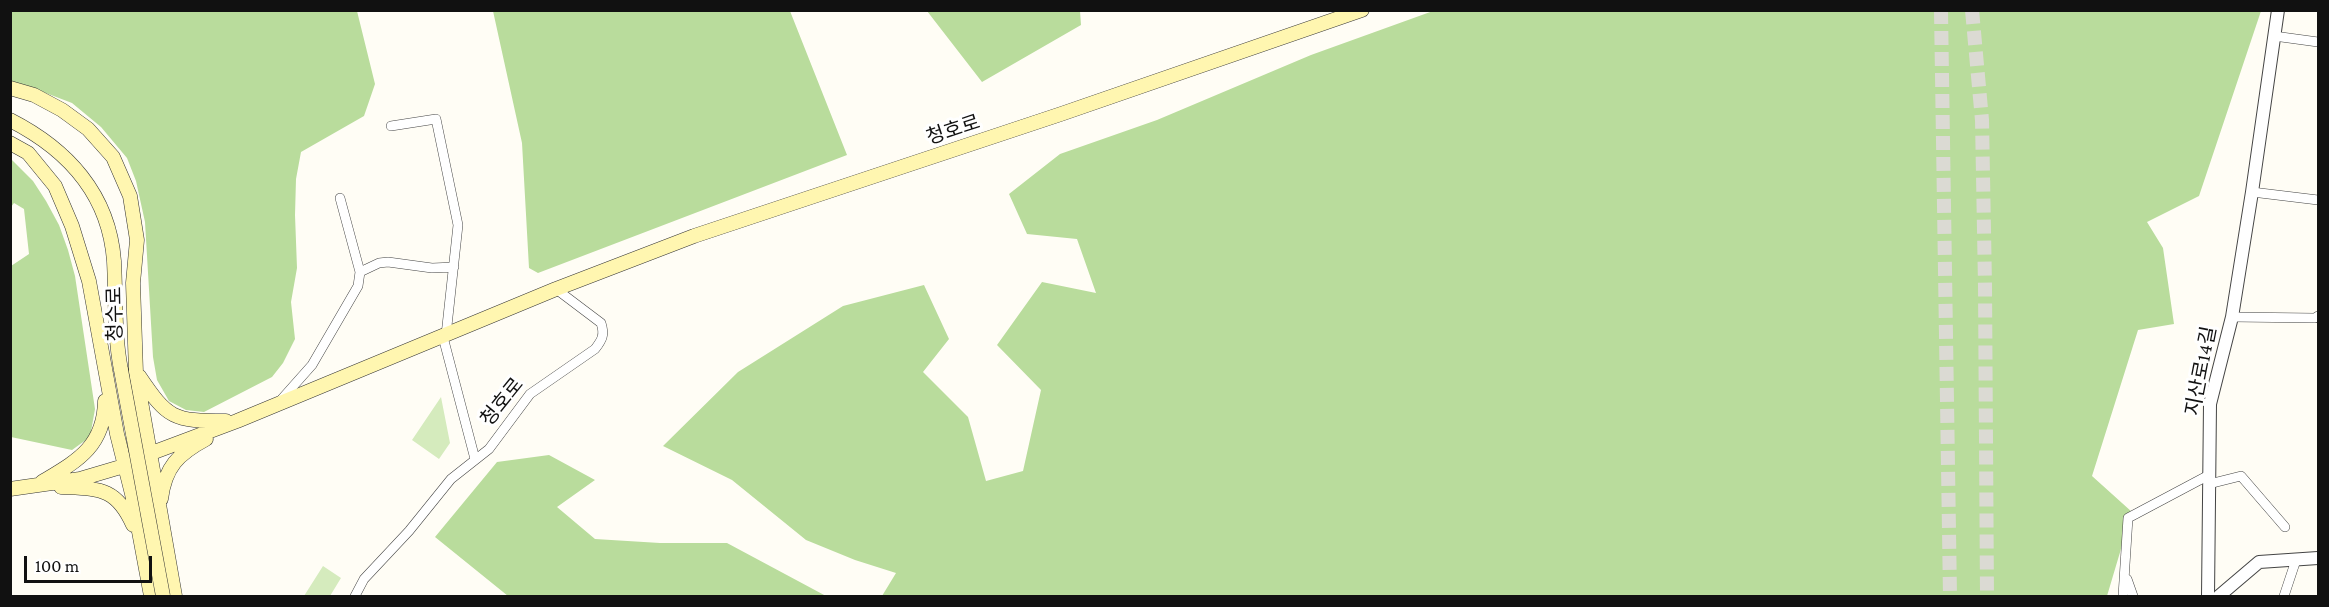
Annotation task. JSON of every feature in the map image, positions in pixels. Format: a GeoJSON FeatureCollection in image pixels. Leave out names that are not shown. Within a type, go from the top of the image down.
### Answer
{"type":"FeatureCollection","features":[{"type":"Feature","properties":{"kind":"main road","name":"청호로"},"geometry":{"type":"LineString","coordinates":[[10,489],[80,479],[124,466],[556,289],[694,236],[1050,118],[1362,10]]}},
{"type":"Feature","properties":{"kind":"main road","name":"청수로"},"geometry":{"type":"LineString","coordinates":[[10,88],[34,95],[62,110],[88,129],[113,157],[130,196],[137,240],[133,283],[136,373],[175,597]]}},
{"type":"Feature","properties":{"kind":"main road","name":"청수로"},"geometry":{"type":"LineString","coordinates":[[10,120],[55,147],[74,166],[89,187],[104,216],[114,260],[115,326],[121,370],[164,597]]}},
{"type":"Feature","properties":{"kind":"main road","name":"청수로"},"geometry":{"type":"LineString","coordinates":[[10,143],[28,153],[55,186],[72,226],[89,281],[106,378],[132,494],[151,597]]}},
{"type":"Feature","properties":{"kind":"main road"},"geometry":{"type":"LineString","coordinates":[[136,373],[162,408],[175,416],[190,420],[237,421]]}},
{"type":"Feature","properties":{"kind":"main road"},"geometry":{"type":"LineString","coordinates":[[35,486],[82,457],[94,443],[105,418],[106,378]]}},
{"type":"Feature","properties":{"kind":"main road"},"geometry":{"type":"LineString","coordinates":[[112,405],[117,416],[128,419],[139,413],[142,405]]}},
{"type":"Feature","properties":{"kind":"main road"},"geometry":{"type":"LineString","coordinates":[[165,538],[160,502],[163,480],[174,461],[196,444],[237,421]]}},
{"type":"Feature","properties":{"kind":"main road"},"geometry":{"type":"LineString","coordinates":[[35,486],[102,491],[114,496],[124,506],[141,545]]}},
{"type":"Feature","properties":{"kind":"main road"},"geometry":{"type":"LineString","coordinates":[[141,545],[151,531],[158,532],[165,538]]}},
{"type":"Feature","properties":{"kind":"street","name":"지산로14길"},"geometry":{"type":"LineString","coordinates":[[2208,597],[2210,404],[2232,317],[2278,10]]}},
{"type":"Feature","properties":{"kind":"street"},"geometry":{"type":"LineString","coordinates":[[2274,36],[2319,42]]}},
{"type":"Feature","properties":{"kind":"street"},"geometry":{"type":"LineString","coordinates":[[391,126],[436,119],[458,225],[445,336]]}},
{"type":"Feature","properties":{"kind":"street"},"geometry":{"type":"LineString","coordinates":[[2252,192],[2319,200]]}},
{"type":"Feature","properties":{"kind":"street"},"geometry":{"type":"LineString","coordinates":[[340,198],[360,272],[379,263],[388,262],[432,268],[454,267]]}},
{"type":"Feature","properties":{"kind":"street","name":"청호로"},"geometry":{"type":"LineString","coordinates":[[276,405],[312,365],[358,286],[360,272]]}},
{"type":"Feature","properties":{"kind":"street","name":"청호로"},"geometry":{"type":"LineString","coordinates":[[445,336],[475,459],[489,449],[530,394],[595,349],[602,339],[604,332],[601,323],[556,289]]}},
{"type":"Feature","properties":{"kind":"street"},"geometry":{"type":"LineString","coordinates":[[2232,317],[2315,318],[2319,316]]}},
{"type":"Feature","properties":{"kind":"street"},"geometry":{"type":"LineString","coordinates":[[356,597],[364,579],[409,531],[451,479],[475,459]]}},
{"type":"Feature","properties":{"kind":"street"},"geometry":{"type":"LineString","coordinates":[[2123,597],[2128,518],[2209,480],[2241,476],[2285,527]]}},
{"type":"Feature","properties":{"kind":"street"},"geometry":{"type":"LineString","coordinates":[[2218,597],[2259,562],[2319,558]]}},
{"type":"Feature","properties":{"kind":"street"},"geometry":{"type":"LineString","coordinates":[[2284,597],[2296,560]]}},
{"type":"Feature","properties":{"kind":"street"},"geometry":{"type":"LineString","coordinates":[[2125,574],[2133,597]]}},
{"type":"Feature","properties":{"kind":"green space"},"geometry":{"type":"Polygon","coordinates":[[[11,11],[357,11],[375,84],[364,116],[301,152],[296,179],[297,268],[291,302],[295,339],[283,363],[272,377],[204,412],[186,410],[169,401],[157,380],[153,357],[145,222],[136,181],[127,158],[101,127],[72,103],[30,87],[11,83],[11,11]]]}},
{"type":"Feature","properties":{"kind":"green space"},"geometry":{"type":"Polygon","coordinates":[[[493,11],[790,11],[847,155],[538,273],[529,268],[522,143],[493,11]]]}},
{"type":"Feature","properties":{"kind":"green space"},"geometry":{"type":"Polygon","coordinates":[[[927,11],[1080,11],[1081,25],[982,82],[927,11]]]}},
{"type":"Feature","properties":{"kind":"green space"},"geometry":{"type":"Polygon","coordinates":[[[1433,11],[2261,11],[2199,196],[2147,222],[2163,248],[2174,324],[2138,330],[2092,476],[2132,512],[2107,596],[882,596],[896,573],[855,560],[806,540],[732,480],[663,446],[738,372],[843,306],[924,285],[949,339],[923,372],[968,417],[986,481],[1023,471],[1041,390],[997,345],[1042,282],[1096,293],[1077,239],[1027,234],[1009,194],[1060,154],[1157,120],[1311,55],[1433,11]]]}},
{"type":"Feature","properties":{"kind":"green space"},"geometry":{"type":"Polygon","coordinates":[[[11,159],[33,181],[46,201],[59,225],[75,276],[95,409],[90,437],[72,450],[11,437],[11,266],[29,254],[24,209],[14,203],[11,207],[11,159]]]}},
{"type":"Feature","properties":{"kind":"green space"},"geometry":{"type":"Polygon","coordinates":[[[441,397],[450,443],[439,459],[412,440],[441,397]]]}},
{"type":"Feature","properties":{"kind":"green space"},"geometry":{"type":"Polygon","coordinates":[[[549,455],[595,480],[557,507],[595,539],[660,543],[727,543],[826,596],[508,596],[435,537],[497,462],[549,455]]]}},
{"type":"Feature","properties":{"kind":"green space"},"geometry":{"type":"Polygon","coordinates":[[[323,566],[341,578],[330,596],[304,596],[323,566]]]}},
{"type":"Feature","properties":{"kind":"tunnel"},"geometry":{"type":"LineString","coordinates":[[1941,10],[1950,596]]}},
{"type":"Feature","properties":{"kind":"tunnel"},"geometry":{"type":"LineString","coordinates":[[1972,10],[1982,120],[1987,596]]}}]}
